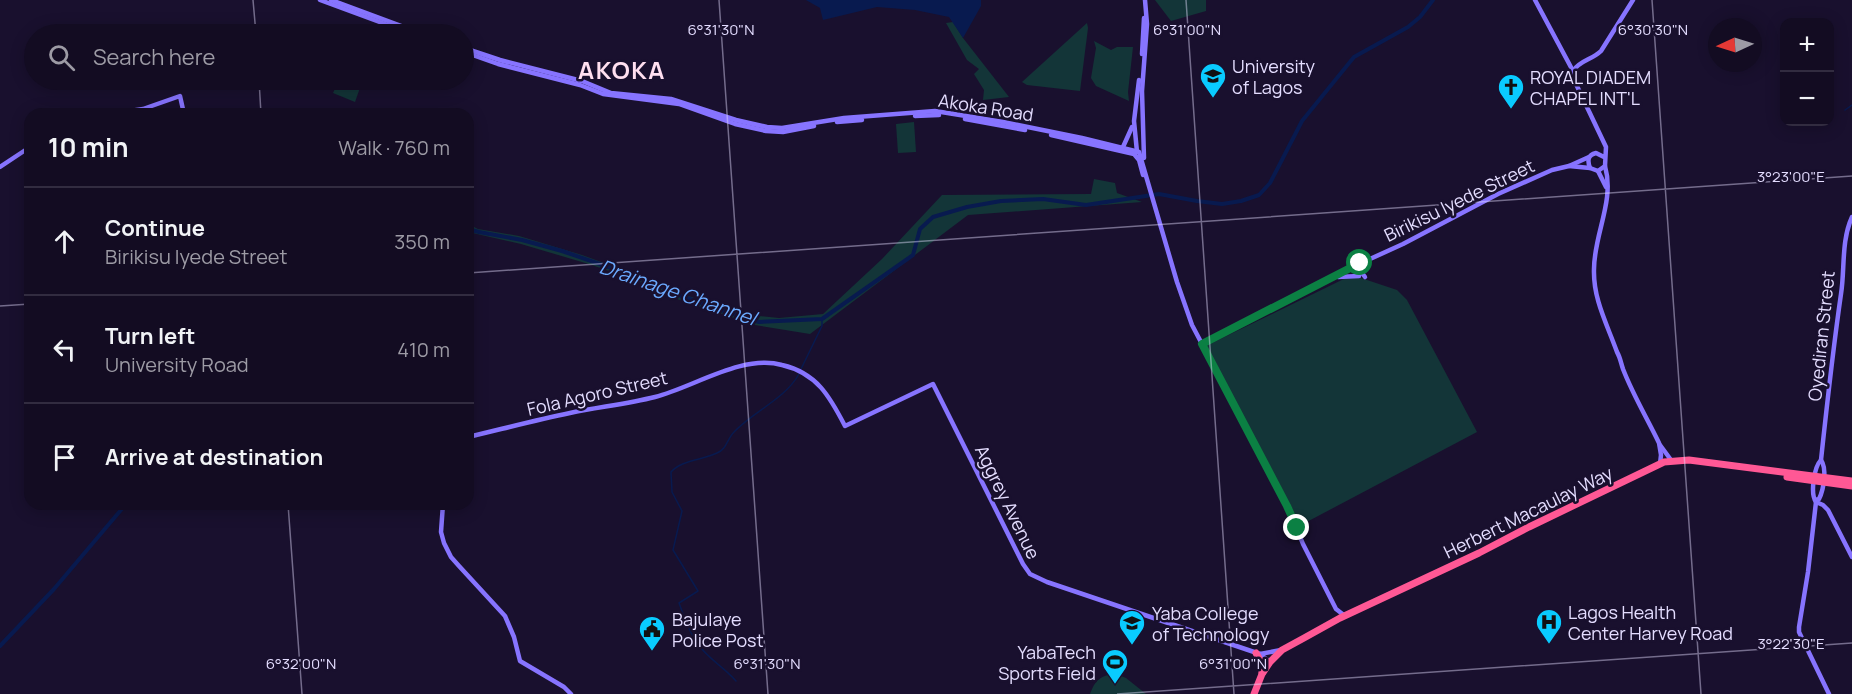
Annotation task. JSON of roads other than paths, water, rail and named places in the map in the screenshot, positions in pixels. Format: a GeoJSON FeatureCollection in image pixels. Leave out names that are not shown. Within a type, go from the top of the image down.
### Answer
{"type":"FeatureCollection","features":[{"type":"Feature","properties":{"kind":"highway","name":"Herbert Macaulay Way"},"geometry":{"type":"LineString","coordinates":[[1256,694],[1262,674],[1282,650],[1346,616],[1671,460],[1689,460],[1819,478],[1852,486]]}},
{"type":"Feature","properties":{"kind":"highway","name":"Herbert Macaulay Way"},"geometry":{"type":"LineString","coordinates":[[1256,694],[1268,671],[1280,657],[1308,639],[1669,465],[1689,464],[1852,481]]}},
{"type":"Feature","properties":{"kind":"highway"},"geometry":{"type":"LineString","coordinates":[[1258,654],[1262,674]]}},
{"type":"Feature","properties":{"kind":"street"},"geometry":{"type":"LineString","coordinates":[[320,0],[385,24]]}},
{"type":"Feature","properties":{"kind":"street"},"geometry":{"type":"LineString","coordinates":[[332,0],[396,24]]}},
{"type":"Feature","properties":{"kind":"street"},"geometry":{"type":"LineString","coordinates":[[1143,0],[1143,31],[1134,121],[1136,151],[1151,194]]}},
{"type":"Feature","properties":{"kind":"street"},"geometry":{"type":"LineString","coordinates":[[1143,0],[1147,24],[1142,80],[1143,136],[1147,176]]}},
{"type":"Feature","properties":{"kind":"street"},"geometry":{"type":"LineString","coordinates":[[1535,0],[1573,71],[1576,84],[1606,147],[1604,157],[1606,208],[1595,255],[1595,287],[1601,314],[1623,370],[1659,443],[1671,460]]}},
{"type":"Feature","properties":{"kind":"street"},"geometry":{"type":"LineString","coordinates":[[1573,71],[1577,65],[1601,51],[1634,0]]}},
{"type":"Feature","properties":{"kind":"street","name":"Akoka Road"},"geometry":{"type":"LineString","coordinates":[[474,54],[573,79],[611,93],[670,99],[774,130],[844,118],[935,113],[1003,122],[1136,151]]}},
{"type":"Feature","properties":{"kind":"street"},"geometry":{"type":"LineString","coordinates":[[146,108],[180,96],[183,108]]}},
{"type":"Feature","properties":{"kind":"street"},"geometry":{"type":"LineString","coordinates":[[1135,112],[1139,118],[1144,115]]}},
{"type":"Feature","properties":{"kind":"street"},"geometry":{"type":"LineString","coordinates":[[935,113],[1032,131],[1135,154],[1139,160]]}},
{"type":"Feature","properties":{"kind":"street"},"geometry":{"type":"LineString","coordinates":[[1123,147],[1134,121]]}},
{"type":"Feature","properties":{"kind":"street"},"geometry":{"type":"LineString","coordinates":[[1130,153],[1136,151],[1143,136]]}},
{"type":"Feature","properties":{"kind":"street"},"geometry":{"type":"LineString","coordinates":[[1604,142],[1602,147],[1589,157],[1588,163],[1590,168],[1598,171],[1607,189]]}},
{"type":"Feature","properties":{"kind":"street"},"geometry":{"type":"LineString","coordinates":[[0,167],[24,151]]}},
{"type":"Feature","properties":{"kind":"street"},"geometry":{"type":"LineString","coordinates":[[1136,151],[1140,154],[1147,176],[1180,291],[1202,344],[1287,506],[1303,544],[1336,609],[1336,621]]}},
{"type":"Feature","properties":{"kind":"street"},"geometry":{"type":"LineString","coordinates":[[1596,153],[1604,157]]}},
{"type":"Feature","properties":{"kind":"street","name":"Birikisu Iyede Street"},"geometry":{"type":"LineString","coordinates":[[1202,344],[1498,194],[1552,170],[1569,166],[1589,157]]}},
{"type":"Feature","properties":{"kind":"street"},"geometry":{"type":"LineString","coordinates":[[1598,171],[1605,165]]}},
{"type":"Feature","properties":{"kind":"street","name":"Birikisu Iyede Street"},"geometry":{"type":"LineString","coordinates":[[1569,166],[1590,168]]}},
{"type":"Feature","properties":{"kind":"street","name":"Oyediran Street"},"geometry":{"type":"LineString","coordinates":[[1816,501],[1813,496],[1824,463],[1821,460],[1842,292],[1847,232],[1852,217]]}},
{"type":"Feature","properties":{"kind":"street"},"geometry":{"type":"LineString","coordinates":[[1360,263],[1359,269],[1365,277]]}},
{"type":"Feature","properties":{"kind":"street"},"geometry":{"type":"LineString","coordinates":[[1335,277],[1359,276]]}},
{"type":"Feature","properties":{"kind":"street","name":"Fola Agoro Street"},"geometry":{"type":"LineString","coordinates":[[474,436],[548,417],[657,396],[744,366],[774,363],[800,373],[817,383],[827,392],[845,426],[933,384]]}},
{"type":"Feature","properties":{"kind":"street","name":"Aggrey Avenue"},"geometry":{"type":"LineString","coordinates":[[933,384],[1030,574],[1091,598],[1258,654]]}},
{"type":"Feature","properties":{"kind":"street"},"geometry":{"type":"LineString","coordinates":[[1659,443],[1660,464]]}},
{"type":"Feature","properties":{"kind":"street"},"geometry":{"type":"LineString","coordinates":[[1819,478],[1822,495],[1816,501],[1799,632],[1828,694]]}},
{"type":"Feature","properties":{"kind":"street"},"geometry":{"type":"LineString","coordinates":[[1816,501],[1828,510],[1852,557]]}},
{"type":"Feature","properties":{"kind":"street"},"geometry":{"type":"LineString","coordinates":[[443,510],[441,532],[451,557],[505,616],[514,637],[520,661],[564,687],[571,694]]}},
{"type":"Feature","properties":{"kind":"street"},"geometry":{"type":"LineString","coordinates":[[1336,609],[1346,616]]}},
{"type":"Feature","properties":{"kind":"street"},"geometry":{"type":"LineString","coordinates":[[1258,654],[1282,650]]}},
{"type":"Feature","properties":{"kind":"street"},"geometry":{"type":"LineString","coordinates":[[1258,654],[1270,662]]}},
{"type":"Feature","properties":{"kind":"water"},"geometry":{"type":"Polygon","coordinates":[[[806,0],[981,0],[981,6],[963,38],[949,17],[915,10],[877,7],[823,20],[820,8],[806,0]]]}},
{"type":"Feature","properties":{"kind":"waterway","name":"Drainage Channel"},"geometry":{"type":"LineString","coordinates":[[474,231],[562,251],[655,283],[673,293],[759,322],[822,319],[913,255],[920,229],[933,217],[967,207],[1001,201],[1043,199],[1086,205],[1159,194],[1222,204],[1259,195],[1270,183],[1302,121],[1354,57],[1408,27],[1420,17],[1433,0]]}},
{"type":"Feature","properties":{"kind":"waterway"},"geometry":{"type":"LineString","coordinates":[[1845,110],[1852,105]]}},
{"type":"Feature","properties":{"kind":"waterway"},"geometry":{"type":"LineString","coordinates":[[801,369],[822,326],[822,319]]}},
{"type":"Feature","properties":{"kind":"waterway"},"geometry":{"type":"LineString","coordinates":[[736,681],[697,643],[679,603],[698,591],[673,550],[682,511],[672,492],[671,472],[680,465],[720,451],[734,432],[786,391],[799,374]]}},
{"type":"Feature","properties":{"kind":"waterway","name":"Drainage Channel"},"geometry":{"type":"LineString","coordinates":[[0,646],[54,589],[121,510]]}},
{"type":"Feature","properties":{"kind":"place","name":"University of Lagos"},"geometry":{"type":"Point","coordinates":[1213,99]}},
{"type":"Feature","properties":{"kind":"place","name":"ROYAL DIADEM CHAPEL INT'L"},"geometry":{"type":"Point","coordinates":[1511,110]}},
{"type":"Feature","properties":{"kind":"place","name":"Lagos Health Center Harvey Road"},"geometry":{"type":"Point","coordinates":[1549,645]}},
{"type":"Feature","properties":{"kind":"place","name":"Yaba College of Technology"},"geometry":{"type":"Point","coordinates":[1132,646]}},
{"type":"Feature","properties":{"kind":"place","name":"Bajulaye Police Post"},"geometry":{"type":"Point","coordinates":[652,652]}},
{"type":"Feature","properties":{"kind":"place","name":"YabaTech Sports Field"},"geometry":{"type":"Point","coordinates":[1115,685]}},
{"type":"Feature","properties":{"kind":"district","name":"AKOKA"},"geometry":{"type":"Point","coordinates":[622,69]}}]}
